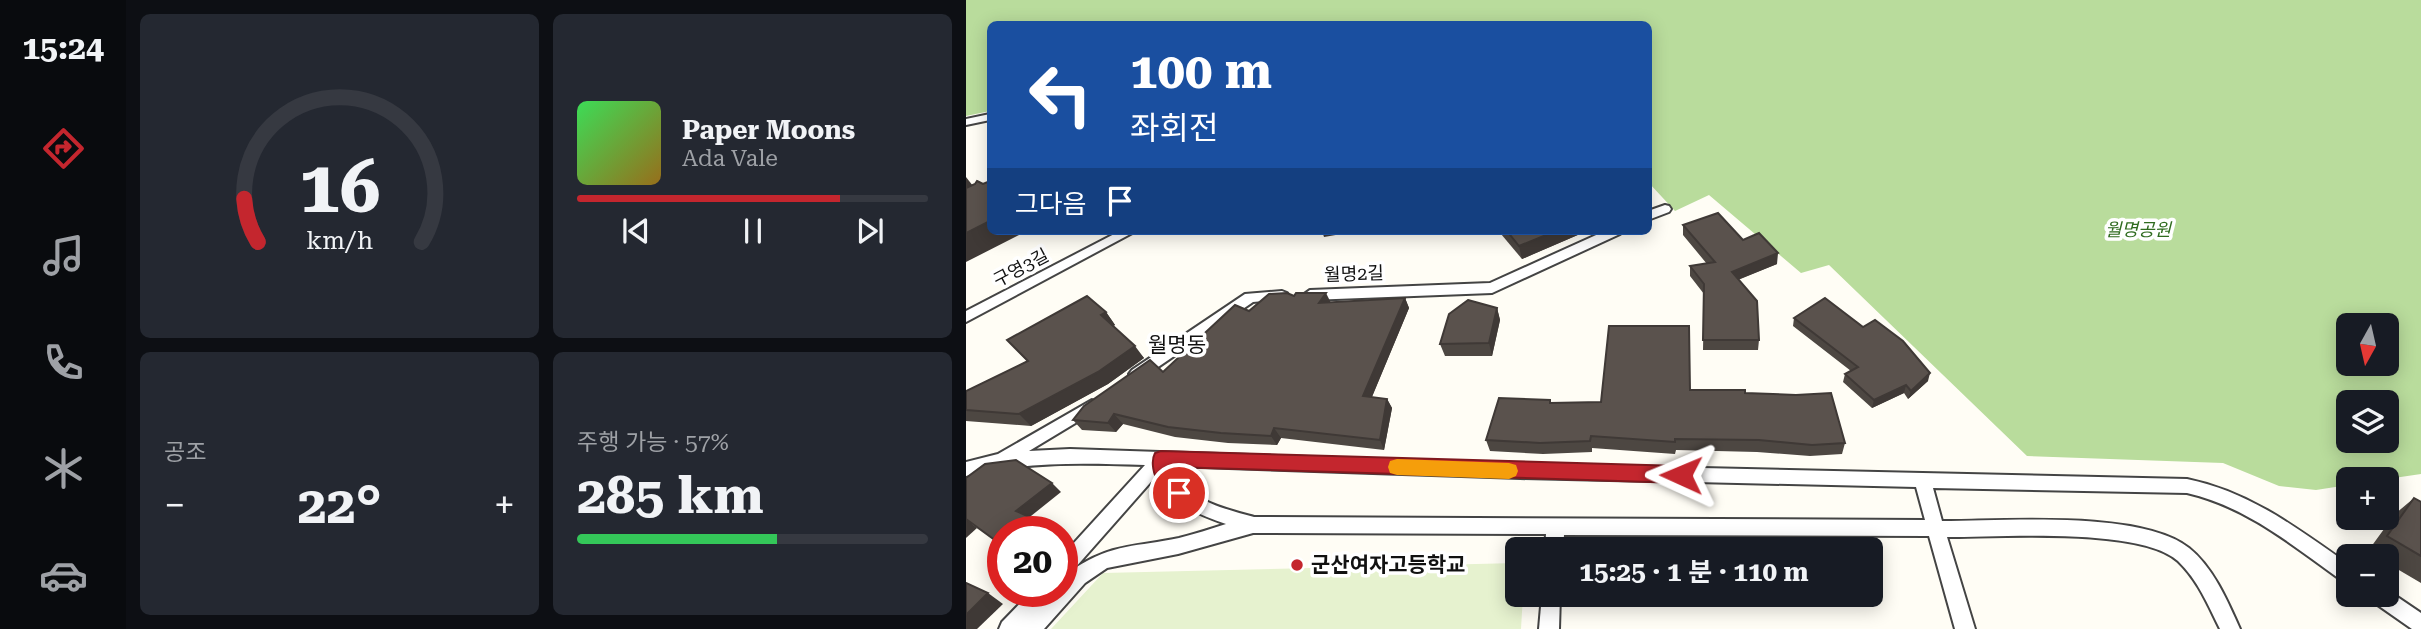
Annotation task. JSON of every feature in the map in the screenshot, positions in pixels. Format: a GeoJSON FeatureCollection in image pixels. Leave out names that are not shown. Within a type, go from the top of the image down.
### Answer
{"type":"FeatureCollection","features":[{"type":"Feature","properties":{"kind":"lane"},"geometry":{"type":"LineString","coordinates":[[966,122],[987,118]]}},
{"type":"Feature","properties":{"kind":"lane"},"geometry":{"type":"LineString","coordinates":[[1652,214],[1665,209]]}},
{"type":"Feature","properties":{"kind":"lane","name":"구영3길"},"geometry":{"type":"LineString","coordinates":[[966,317],[1122,235]]}},
{"type":"Feature","properties":{"kind":"lane","name":"월명2길"},"geometry":{"type":"LineString","coordinates":[[1126,382],[1250,297],[1492,288],[1607,235]]}},
{"type":"Feature","properties":{"kind":"lane"},"geometry":{"type":"LineString","coordinates":[[966,479],[1104,398]]}},
{"type":"Feature","properties":{"kind":"lane"},"geometry":{"type":"LineString","coordinates":[[966,469],[1001,460],[1070,456],[1506,471],[2187,486],[2208,489],[2249,507],[2274,521],[2336,565]]}},
{"type":"Feature","properties":{"kind":"lane"},"geometry":{"type":"LineString","coordinates":[[1161,459],[1167,481],[1179,493],[1198,506],[1254,525]]}},
{"type":"Feature","properties":{"kind":"lane"},"geometry":{"type":"LineString","coordinates":[[1078,552],[1161,459]]}},
{"type":"Feature","properties":{"kind":"lane"},"geometry":{"type":"LineString","coordinates":[[1922,480],[1965,629]]}},
{"type":"Feature","properties":{"kind":"lane"},"geometry":{"type":"LineString","coordinates":[[1031,629],[1079,577],[1102,561],[1178,546],[1254,525],[2097,531],[2151,538],[2171,545],[2185,555],[2197,567],[2230,629]]}},
{"type":"Feature","properties":{"kind":"lane"},"geometry":{"type":"LineString","coordinates":[[1555,528],[1555,537]]}},
{"type":"Feature","properties":{"kind":"lane"},"geometry":{"type":"LineString","coordinates":[[1009,629],[1029,607]]}},
{"type":"Feature","properties":{"kind":"lane"},"geometry":{"type":"LineString","coordinates":[[1549,629],[1550,607]]}},
{"type":"Feature","properties":{"kind":"lane"},"geometry":{"type":"LineString","coordinates":[[2396,607],[2421,624]]}},
{"type":"Feature","properties":{"kind":"green space","name":"월명공원"},"geometry":{"type":"Polygon","coordinates":[[[966,0],[2421,0],[2421,474],[2399,477],[2399,467],[2336,467],[2336,487],[2316,490],[2279,486],[2223,463],[2027,456],[1829,265],[1801,273],[1709,195],[1675,211],[1652,186],[1652,21],[987,21],[987,112],[966,116],[966,0]]]}},
{"type":"Feature","properties":{"kind":"green space"},"geometry":{"type":"Polygon","coordinates":[[[1505,563],[1505,607],[1522,607],[1521,629],[1051,629],[1071,607],[1078,607],[1078,600],[1103,573],[1505,563]]]}},
{"type":"Feature","properties":{"kind":"building"},"geometry":{"type":"Polygon","coordinates":[[[977,181],[983,184],[987,182],[987,222],[966,233],[966,188],[977,181]]]}},
{"type":"Feature","properties":{"kind":"building"},"geometry":{"type":"Polygon","coordinates":[[[1718,213],[1743,240],[1759,233],[1778,253],[1732,272],[1757,301],[1759,340],[1703,340],[1704,284],[1690,266],[1715,262],[1683,225],[1718,213]]]}},
{"type":"Feature","properties":{"kind":"building"},"geometry":{"type":"Polygon","coordinates":[[[1510,235],[1546,235],[1519,246],[1510,235]]]}},
{"type":"Feature","properties":{"kind":"building"},"geometry":{"type":"Polygon","coordinates":[[[1287,293],[1294,296],[1296,293],[1326,293],[1319,303],[1405,298],[1363,396],[1387,399],[1380,440],[1274,428],[1271,436],[1221,433],[1168,427],[1114,414],[1108,423],[1073,420],[1084,406],[1150,360],[1163,372],[1235,305],[1249,311],[1269,294],[1287,293]]]}},
{"type":"Feature","properties":{"kind":"building"},"geometry":{"type":"Polygon","coordinates":[[[1087,296],[1106,312],[1101,315],[1135,346],[1098,372],[1019,414],[966,410],[966,391],[1028,361],[1007,340],[1087,296]]]}},
{"type":"Feature","properties":{"kind":"building"},"geometry":{"type":"Polygon","coordinates":[[[1825,298],[1863,327],[1875,320],[1903,341],[1930,373],[1911,391],[1906,385],[1874,400],[1845,374],[1858,367],[1794,318],[1825,298]]]}},
{"type":"Feature","properties":{"kind":"building"},"geometry":{"type":"Polygon","coordinates":[[[1468,300],[1497,308],[1489,343],[1440,344],[1449,314],[1468,300]]]}},
{"type":"Feature","properties":{"kind":"building"},"geometry":{"type":"Polygon","coordinates":[[[1609,326],[1689,326],[1690,390],[1745,390],[1745,393],[1796,395],[1831,393],[1845,443],[1812,445],[1759,440],[1675,439],[1675,442],[1591,436],[1590,441],[1540,443],[1486,440],[1499,398],[1550,400],[1550,403],[1601,402],[1609,326]]]}},
{"type":"Feature","properties":{"kind":"building"},"geometry":{"type":"Polygon","coordinates":[[[1016,460],[1052,483],[1016,511],[1027,516],[987,516],[987,534],[966,519],[966,478],[985,464],[1016,460]]]}},
{"type":"Feature","properties":{"kind":"building"},"geometry":{"type":"Polygon","coordinates":[[[2414,498],[2421,502],[2421,556],[2387,536],[2391,530],[2399,530],[2399,519],[2414,498]]]}},
{"type":"Feature","properties":{"kind":"building"},"geometry":{"type":"Polygon","coordinates":[[[966,583],[987,594],[966,615],[966,583]]]}},
{"type":"Feature","properties":{"kind":"slow traffic"},"geometry":{"type":"LineString","coordinates":[[1397,467],[1509,471]]}},
{"type":"Feature","properties":{"kind":"place","name":"군산여자고등학교"},"geometry":{"type":"Point","coordinates":[1297,565]}},
{"type":"Feature","properties":{"kind":"district","name":"월명동"},"geometry":{"type":"Point","coordinates":[1177,345]}},
{"type":"Feature","properties":{"kind":"route"},"geometry":{"type":"LineString","coordinates":[[1179,493],[1167,481],[1161,459],[1681,475]]}}]}
